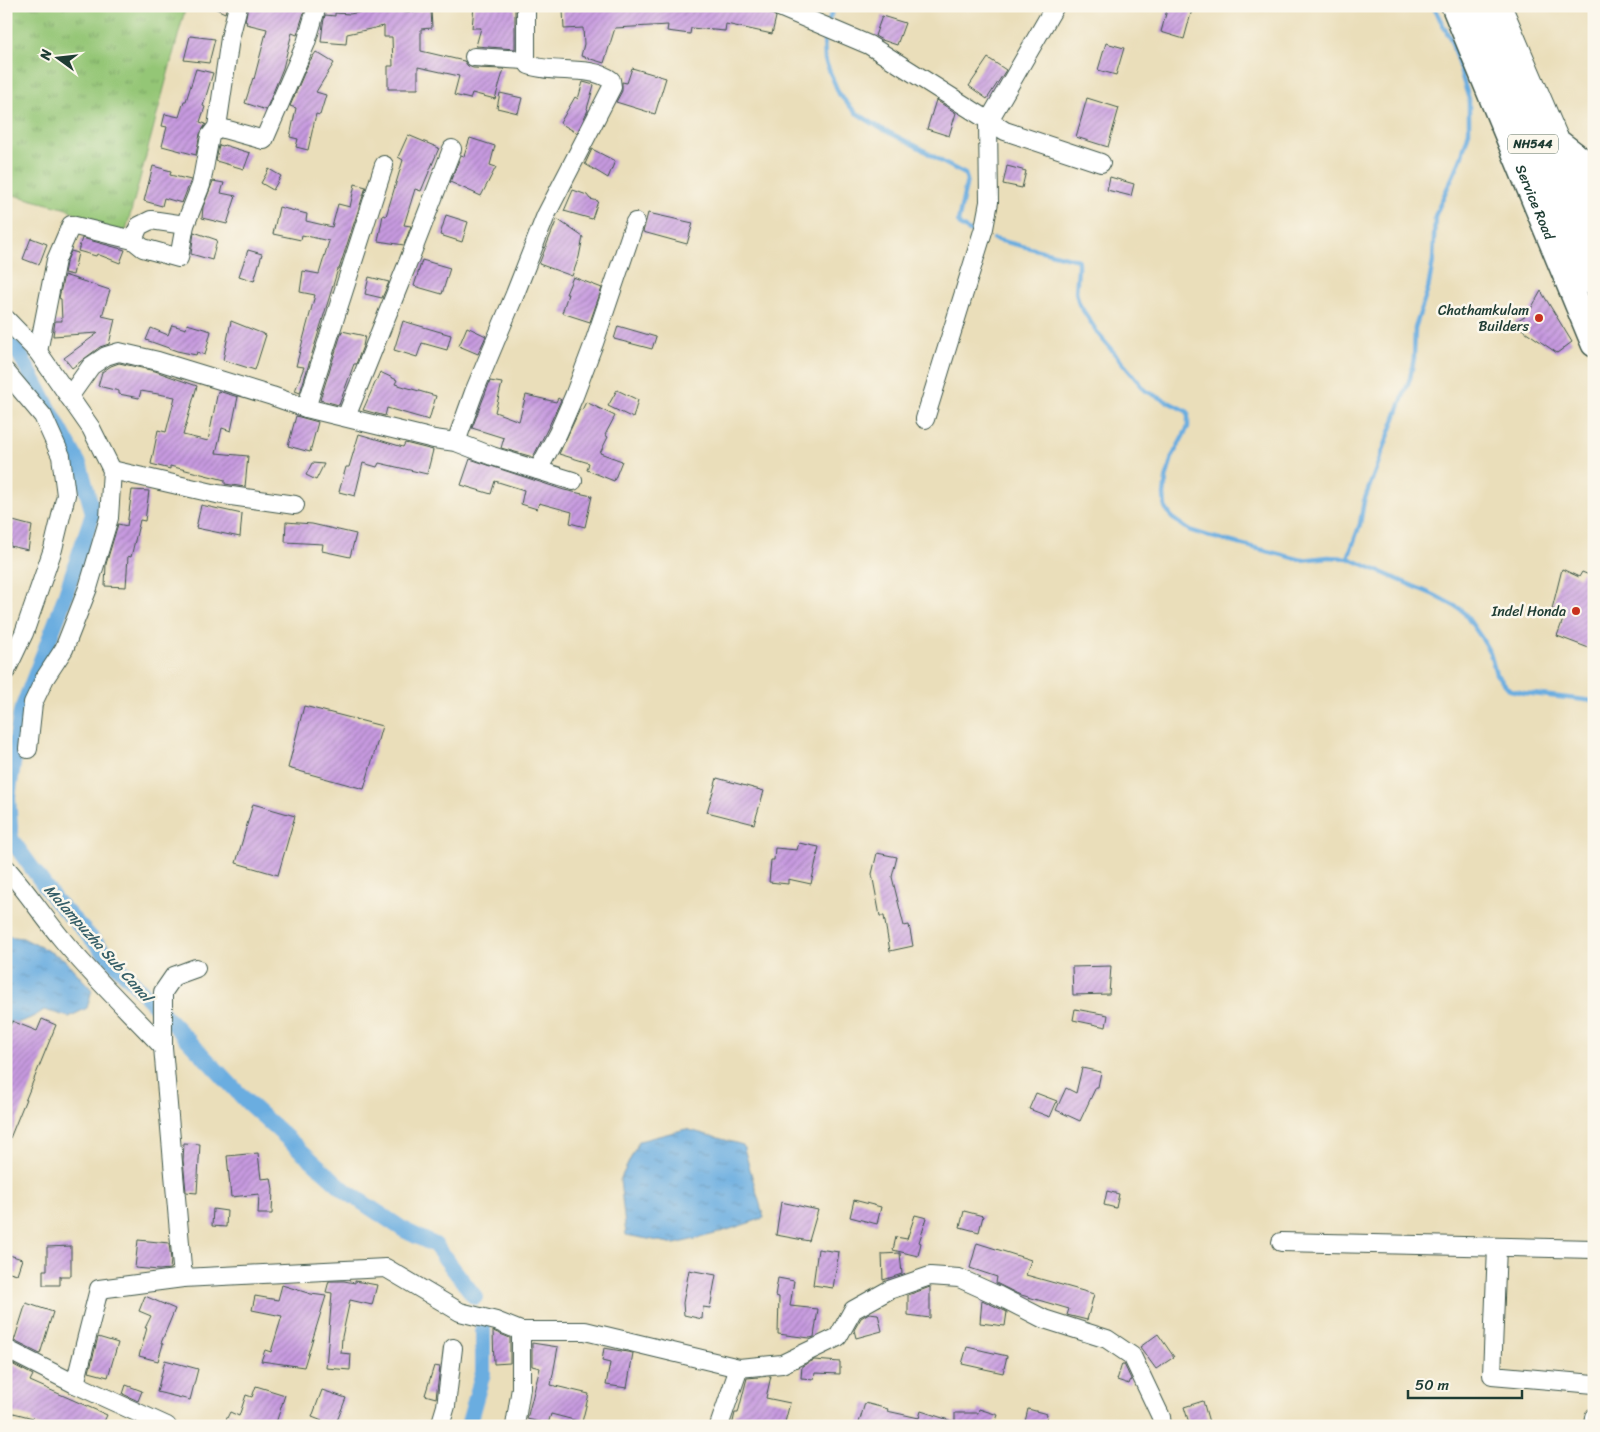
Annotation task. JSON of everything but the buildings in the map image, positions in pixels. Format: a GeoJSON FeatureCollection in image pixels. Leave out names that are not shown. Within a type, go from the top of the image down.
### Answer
{"type":"FeatureCollection","features":[{"type":"Feature","properties":{"kind":"highway","name":"NH544"},"geometry":{"type":"LineString","coordinates":[[1472,6],[1594,282]]}},
{"type":"Feature","properties":{"kind":"highway","name":"NH544"},"geometry":{"type":"LineString","coordinates":[[1497,6],[1594,232]]}},
{"type":"Feature","properties":{"kind":"street"},"geometry":{"type":"LineString","coordinates":[[38,352],[56,260],[71,225],[133,240],[143,248],[179,258],[185,225],[201,185],[210,136],[217,127],[230,38],[238,6]]}},
{"type":"Feature","properties":{"kind":"street"},"geometry":{"type":"LineString","coordinates":[[217,127],[264,140],[306,44],[317,6]]}},
{"type":"Feature","properties":{"kind":"street"},"geometry":{"type":"LineString","coordinates":[[456,442],[474,392],[546,215],[612,87],[611,80],[607,77],[529,66],[526,60],[526,6]]}},
{"type":"Feature","properties":{"kind":"street"},"geometry":{"type":"LineString","coordinates":[[777,6],[869,45],[1005,131],[1101,163]]}},
{"type":"Feature","properties":{"kind":"street"},"geometry":{"type":"LineString","coordinates":[[925,419],[984,228],[989,202],[988,122],[1055,6]]}},
{"type":"Feature","properties":{"kind":"street","name":"Service Road"},"geometry":{"type":"LineString","coordinates":[[1454,6],[1594,344]]}},
{"type":"Feature","properties":{"kind":"street"},"geometry":{"type":"LineString","coordinates":[[474,57],[526,60]]}},
{"type":"Feature","properties":{"kind":"street"},"geometry":{"type":"LineString","coordinates":[[1554,139],[1584,162],[1594,183]]}},
{"type":"Feature","properties":{"kind":"street"},"geometry":{"type":"LineString","coordinates":[[346,417],[452,149]]}},
{"type":"Feature","properties":{"kind":"street"},"geometry":{"type":"LineString","coordinates":[[306,408],[384,165]]}},
{"type":"Feature","properties":{"kind":"street"},"geometry":{"type":"LineString","coordinates":[[133,240],[139,226],[151,220],[185,225]]}},
{"type":"Feature","properties":{"kind":"street"},"geometry":{"type":"LineString","coordinates":[[538,470],[558,433],[574,396],[635,222]]}},
{"type":"Feature","properties":{"kind":"street"},"geometry":{"type":"LineString","coordinates":[[6,319],[38,352],[91,428],[112,470],[109,518],[88,588],[64,649],[45,678],[33,703],[28,749]]}},
{"type":"Feature","properties":{"kind":"street"},"geometry":{"type":"LineString","coordinates":[[69,397],[91,366],[106,356],[119,352],[158,361],[306,408],[434,439],[456,442],[492,456],[573,481]]}},
{"type":"Feature","properties":{"kind":"street"},"geometry":{"type":"LineString","coordinates":[[6,372],[43,416],[61,456],[66,495],[50,558],[24,633],[6,671]]}},
{"type":"Feature","properties":{"kind":"street"},"geometry":{"type":"LineString","coordinates":[[112,470],[217,494],[295,505]]}},
{"type":"Feature","properties":{"kind":"street"},"geometry":{"type":"LineString","coordinates":[[6,868],[20,883],[62,939],[163,1046]]}},
{"type":"Feature","properties":{"kind":"street"},"geometry":{"type":"LineString","coordinates":[[183,1278],[163,1046],[164,992],[174,976],[196,968]]}},
{"type":"Feature","properties":{"kind":"street"},"geometry":{"type":"LineString","coordinates":[[1281,1242],[1594,1249]]}},
{"type":"Feature","properties":{"kind":"street"},"geometry":{"type":"LineString","coordinates":[[1497,1247],[1492,1375],[1594,1384]]}},
{"type":"Feature","properties":{"kind":"street"},"geometry":{"type":"LineString","coordinates":[[75,1384],[99,1289],[183,1278],[386,1268],[460,1312],[496,1321],[520,1331],[585,1331],[739,1368],[782,1364],[838,1337],[853,1310],[889,1290],[930,1276],[959,1278],[1044,1319],[1106,1339],[1132,1356],[1161,1417],[1162,1426]]}},
{"type":"Feature","properties":{"kind":"street"},"geometry":{"type":"LineString","coordinates":[[515,1426],[521,1388],[520,1331]]}},
{"type":"Feature","properties":{"kind":"street"},"geometry":{"type":"LineString","coordinates":[[440,1426],[446,1406],[453,1348]]}},
{"type":"Feature","properties":{"kind":"street"},"geometry":{"type":"LineString","coordinates":[[6,1349],[75,1384],[167,1426]]}},
{"type":"Feature","properties":{"kind":"street"},"geometry":{"type":"LineString","coordinates":[[719,1426],[739,1368]]}},
{"type":"Feature","properties":{"kind":"street"},"geometry":{"type":"LineString","coordinates":[[1593,1426],[1594,1418]]}},
{"type":"Feature","properties":{"kind":"green space"},"geometry":{"type":"Polygon","coordinates":[[[6,6],[186,6],[124,238],[67,209],[6,193],[6,6]]]}},
{"type":"Feature","properties":{"kind":"water"},"geometry":{"type":"Polygon","coordinates":[[[6,936],[23,938],[64,959],[92,990],[87,1008],[69,1017],[44,1010],[26,1020],[6,1024],[6,936]]]}},
{"type":"Feature","properties":{"kind":"water"},"geometry":{"type":"Polygon","coordinates":[[[686,1129],[743,1145],[764,1218],[715,1234],[675,1244],[626,1235],[620,1180],[639,1141],[686,1129]]]}},
{"type":"Feature","properties":{"kind":"waterway"},"geometry":{"type":"LineString","coordinates":[[829,20],[834,6]]}},
{"type":"Feature","properties":{"kind":"waterway"},"geometry":{"type":"LineString","coordinates":[[1348,558],[1360,524],[1364,501],[1410,378],[1414,358],[1415,328],[1428,289],[1433,261],[1435,216],[1460,161],[1469,132],[1469,99],[1451,40],[1433,6]]}},
{"type":"Feature","properties":{"kind":"waterway"},"geometry":{"type":"LineString","coordinates":[[824,40],[825,60],[839,94],[855,112],[880,128],[965,174],[967,180],[958,222],[961,226],[977,235]]}},
{"type":"Feature","properties":{"kind":"waterway"},"geometry":{"type":"LineString","coordinates":[[994,239],[1078,260],[1076,292],[1079,304],[1099,335],[1146,391],[1188,412],[1188,427],[1172,457],[1166,479],[1165,507],[1172,518],[1189,530],[1302,560],[1328,557],[1348,558],[1434,595],[1462,610],[1490,653],[1496,674],[1510,690],[1594,701]]}},
{"type":"Feature","properties":{"kind":"waterway","name":"Malampuzha Sub Canal"},"geometry":{"type":"LineString","coordinates":[[6,341],[20,355],[80,466],[93,513],[60,611],[21,712],[8,797],[11,839],[55,900],[248,1103],[347,1192],[404,1230],[435,1245],[475,1297]]}},
{"type":"Feature","properties":{"kind":"waterway","name":"Malampuzha Sub Canal"},"geometry":{"type":"LineString","coordinates":[[468,1426],[483,1373],[483,1327]]}},
{"type":"Feature","properties":{"kind":"place","name":"Chathamkulam Builders"},"geometry":{"type":"Point","coordinates":[1539,318]}},
{"type":"Feature","properties":{"kind":"place","name":"Indel Honda"},"geometry":{"type":"Point","coordinates":[1576,611]}}]}
